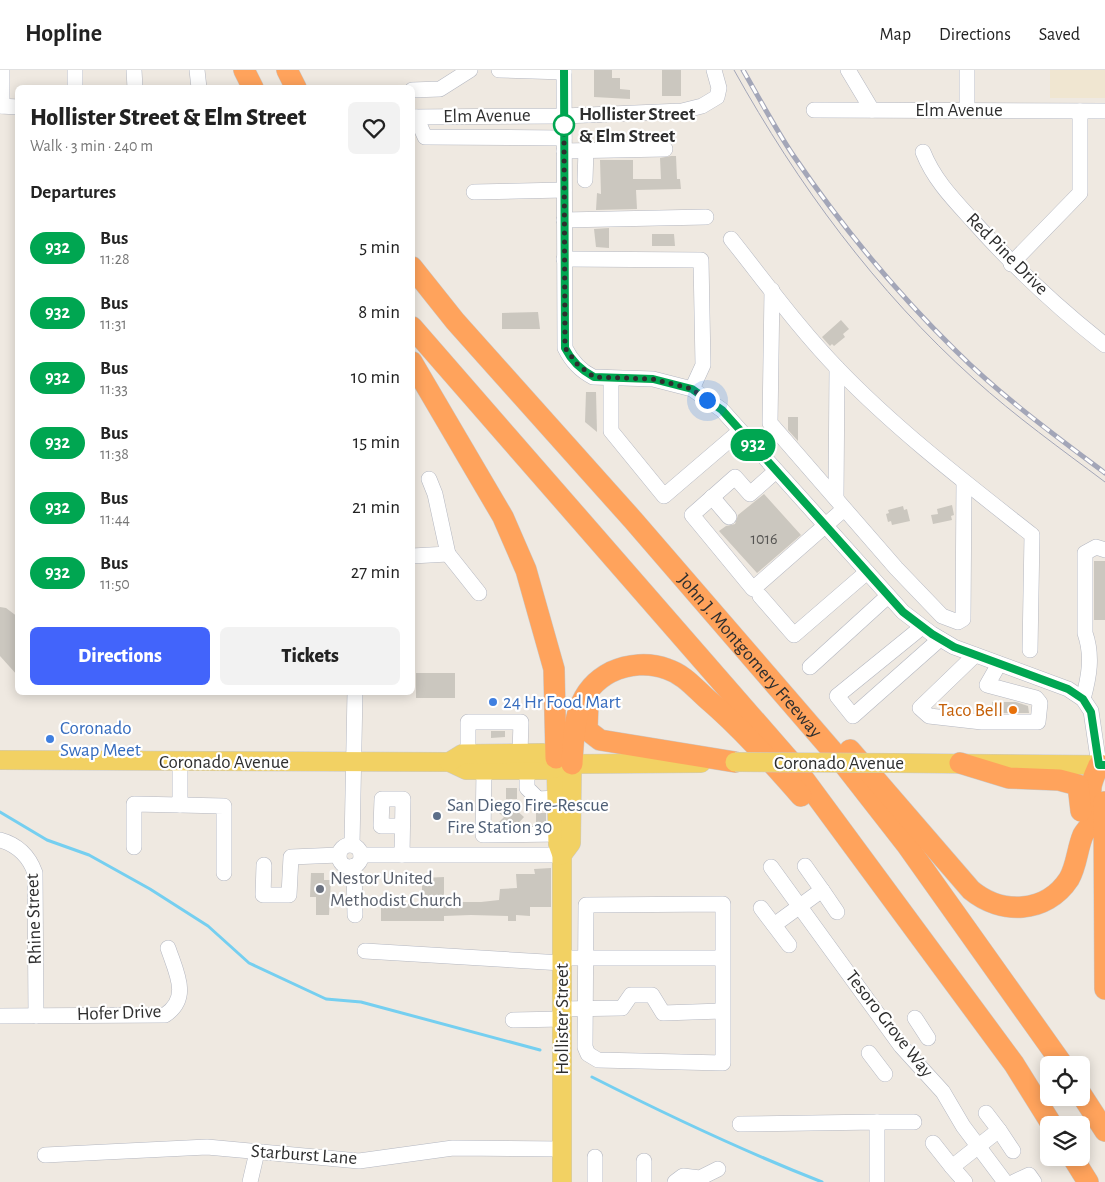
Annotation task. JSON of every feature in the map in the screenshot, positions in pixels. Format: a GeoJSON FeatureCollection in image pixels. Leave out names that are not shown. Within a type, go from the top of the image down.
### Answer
{"type":"FeatureCollection","features":[{"type":"Feature","properties":{"kind":"highway"},"geometry":{"type":"LineString","coordinates":[[244,70],[252,85]]}},
{"type":"Feature","properties":{"kind":"highway"},"geometry":{"type":"LineString","coordinates":[[287,70],[295,85]]}},
{"type":"Feature","properties":{"kind":"highway"},"geometry":{"type":"LineString","coordinates":[[292,70],[296,85]]}},
{"type":"Feature","properties":{"kind":"highway","name":"John J. Montgomery Freeway"},"geometry":{"type":"LineString","coordinates":[[415,270],[455,321],[683,578],[842,762],[906,844],[1057,1056]]}},
{"type":"Feature","properties":{"kind":"highway","name":"John J. Montgomery Freeway"},"geometry":{"type":"LineString","coordinates":[[415,330],[792,762],[1014,1064],[1046,1116]]}},
{"type":"Feature","properties":{"kind":"highway"},"geometry":{"type":"LineString","coordinates":[[415,367],[503,517],[526,570],[554,669],[562,763]]}},
{"type":"Feature","properties":{"kind":"highway"},"geometry":{"type":"LineString","coordinates":[[683,578],[815,710],[958,877],[978,897],[996,905],[1016,908],[1046,900],[1068,879],[1077,860],[1082,836],[1078,785],[1058,780],[1009,778],[960,763]]}},
{"type":"Feature","properties":{"kind":"highway"},"geometry":{"type":"LineString","coordinates":[[562,763],[581,700],[588,692],[610,673],[638,665],[667,668],[684,678],[747,735],[925,943]]}},
{"type":"Feature","properties":{"kind":"highway"},"geometry":{"type":"LineString","coordinates":[[588,692],[587,730],[600,740],[735,762]]}},
{"type":"Feature","properties":{"kind":"highway"},"geometry":{"type":"LineString","coordinates":[[1082,836],[1091,823],[1091,786],[1102,765]]}},
{"type":"Feature","properties":{"kind":"highway"},"geometry":{"type":"LineString","coordinates":[[1102,765],[1104,785],[1105,989]]}},
{"type":"Feature","properties":{"kind":"highway"},"geometry":{"type":"LineString","coordinates":[[1089,1106],[1105,1131]]}},
{"type":"Feature","properties":{"kind":"highway"},"geometry":{"type":"LineString","coordinates":[[1078,1166],[1088,1182]]}},
{"type":"Feature","properties":{"kind":"main road","name":"Coronado Avenue"},"geometry":{"type":"LineString","coordinates":[[0,760],[449,762],[466,770],[484,770],[524,762],[543,753],[562,763],[735,762],[1102,765]]}},
{"type":"Feature","properties":{"kind":"main road","name":"Coronado Avenue"},"geometry":{"type":"LineString","coordinates":[[449,762],[462,754],[468,754],[524,762]]}},
{"type":"Feature","properties":{"kind":"main road","name":"Hollister Street"},"geometry":{"type":"LineString","coordinates":[[562,763],[557,798],[558,834],[562,855],[562,1182]]}},
{"type":"Feature","properties":{"kind":"main road","name":"Hollister Street"},"geometry":{"type":"LineString","coordinates":[[562,763],[571,843],[562,855]]}},
{"type":"Feature","properties":{"kind":"street"},"geometry":{"type":"LineString","coordinates":[[2,70],[1,106],[15,107]]}},
{"type":"Feature","properties":{"kind":"street"},"geometry":{"type":"LineString","coordinates":[[75,70],[75,85]]}},
{"type":"Feature","properties":{"kind":"street"},"geometry":{"type":"LineString","coordinates":[[134,70],[134,85]]}},
{"type":"Feature","properties":{"kind":"street"},"geometry":{"type":"LineString","coordinates":[[415,90],[440,89],[470,70]]}},
{"type":"Feature","properties":{"kind":"street"},"geometry":{"type":"LineString","coordinates":[[499,70],[564,71],[565,348],[570,357],[586,373],[594,377],[653,379],[692,389],[722,410],[903,612],[940,639],[975,655],[1068,689],[1083,699],[1091,712],[1102,765]]}},
{"type":"Feature","properties":{"kind":"street","name":"Elm Avenue"},"geometry":{"type":"LineString","coordinates":[[415,117],[564,116],[682,111],[702,106],[716,97],[719,88],[714,70]]}},
{"type":"Feature","properties":{"kind":"street"},"geometry":{"type":"LineString","coordinates":[[848,70],[872,110]]}},
{"type":"Feature","properties":{"kind":"street"},"geometry":{"type":"LineString","coordinates":[[967,70],[967,110]]}},
{"type":"Feature","properties":{"kind":"street","name":"Elm Avenue"},"geometry":{"type":"LineString","coordinates":[[814,110],[1105,111]]}},
{"type":"Feature","properties":{"kind":"street"},"geometry":{"type":"LineString","coordinates":[[1011,264],[1080,193],[1080,111]]}},
{"type":"Feature","properties":{"kind":"street"},"geometry":{"type":"LineString","coordinates":[[415,119],[424,137],[564,144],[586,150],[665,149]]}},
{"type":"Feature","properties":{"kind":"street"},"geometry":{"type":"LineString","coordinates":[[585,180],[586,150]]}},
{"type":"Feature","properties":{"kind":"street","name":"Red Pine Drive"},"geometry":{"type":"LineString","coordinates":[[923,152],[930,169],[944,189],[1011,264],[1104,343]]}},
{"type":"Feature","properties":{"kind":"street"},"geometry":{"type":"LineString","coordinates":[[474,192],[564,190]]}},
{"type":"Feature","properties":{"kind":"street"},"geometry":{"type":"LineString","coordinates":[[564,220],[706,217]]}},
{"type":"Feature","properties":{"kind":"street"},"geometry":{"type":"LineString","coordinates":[[731,239],[837,368],[867,398],[964,482],[1032,535],[1030,650]]}},
{"type":"Feature","properties":{"kind":"street"},"geometry":{"type":"LineString","coordinates":[[564,258],[701,260],[703,365],[692,389]]}},
{"type":"Feature","properties":{"kind":"street"},"geometry":{"type":"LineString","coordinates":[[772,290],[770,423],[896,568],[942,616],[958,622],[963,619],[964,482]]}},
{"type":"Feature","properties":{"kind":"street"},"geometry":{"type":"LineString","coordinates":[[776,471],[750,494],[734,477],[692,515],[752,588],[824,524],[840,503],[837,368]]}},
{"type":"Feature","properties":{"kind":"street"},"geometry":{"type":"LineString","coordinates":[[611,378],[611,431],[664,496],[740,431]]}},
{"type":"Feature","properties":{"kind":"street"},"geometry":{"type":"LineString","coordinates":[[429,479],[435,494],[448,554],[479,593]]}},
{"type":"Feature","properties":{"kind":"street"},"geometry":{"type":"LineString","coordinates":[[712,497],[728,516]]}},
{"type":"Feature","properties":{"kind":"street"},"geometry":{"type":"LineString","coordinates":[[1083,699],[1090,673],[1088,643],[1084,633],[1085,553],[1096,547],[1105,550]]}},
{"type":"Feature","properties":{"kind":"street"},"geometry":{"type":"LineString","coordinates":[[415,556],[448,554]]}},
{"type":"Feature","properties":{"kind":"street"},"geometry":{"type":"LineString","coordinates":[[760,596],[794,635],[867,572]]}},
{"type":"Feature","properties":{"kind":"street"},"geometry":{"type":"LineString","coordinates":[[810,667],[888,596]]}},
{"type":"Feature","properties":{"kind":"street"},"geometry":{"type":"LineString","coordinates":[[922,627],[836,696],[854,716],[940,639]]}},
{"type":"Feature","properties":{"kind":"street"},"geometry":{"type":"LineString","coordinates":[[975,655],[920,708],[929,716],[982,722],[1038,722],[1040,703],[1036,698],[987,685],[999,664]]}},
{"type":"Feature","properties":{"kind":"street"},"geometry":{"type":"LineString","coordinates":[[355,695],[355,915]]}},
{"type":"Feature","properties":{"kind":"street"},"geometry":{"type":"LineString","coordinates":[[468,754],[468,722],[521,722],[527,788],[538,799],[557,798]]}},
{"type":"Feature","properties":{"kind":"street"},"geometry":{"type":"LineString","coordinates":[[180,762],[180,805]]}},
{"type":"Feature","properties":{"kind":"street"},"geometry":{"type":"LineString","coordinates":[[484,770],[483,835],[558,834]]}},
{"type":"Feature","properties":{"kind":"street"},"geometry":{"type":"LineString","coordinates":[[134,847],[134,804],[224,806],[224,873]]}},
{"type":"Feature","properties":{"kind":"street"},"geometry":{"type":"LineString","coordinates":[[402,826],[402,855]]}},
{"type":"Feature","properties":{"kind":"street","name":"Rhine Street"},"geometry":{"type":"LineString","coordinates":[[0,840],[20,849],[29,860],[35,873],[36,1016]]}},
{"type":"Feature","properties":{"kind":"street"},"geometry":{"type":"LineString","coordinates":[[264,865],[263,895],[289,895],[291,857],[339,855],[345,846],[356,855],[562,855]]}},
{"type":"Feature","properties":{"kind":"street","name":"Tesoro Grove Way"},"geometry":{"type":"LineString","coordinates":[[771,866],[901,1046],[943,1092],[951,1108],[1005,1182]]}},
{"type":"Feature","properties":{"kind":"street"},"geometry":{"type":"LineString","coordinates":[[804,866],[837,912]]}},
{"type":"Feature","properties":{"kind":"street"},"geometry":{"type":"LineString","coordinates":[[774,925],[822,890]]}},
{"type":"Feature","properties":{"kind":"street"},"geometry":{"type":"LineString","coordinates":[[723,904],[722,958],[723,1063],[607,1061],[598,1060],[588,1054],[585,1047],[584,959],[586,905],[723,904]]}},
{"type":"Feature","properties":{"kind":"street"},"geometry":{"type":"LineString","coordinates":[[761,908],[789,946]]}},
{"type":"Feature","properties":{"kind":"street","name":"Hofer Drive"},"geometry":{"type":"LineString","coordinates":[[0,1016],[165,1015],[175,1008],[180,997],[180,983],[168,948]]}},
{"type":"Feature","properties":{"kind":"street"},"geometry":{"type":"LineString","coordinates":[[365,951],[562,961],[584,959],[722,958]]}},
{"type":"Feature","properties":{"kind":"street"},"geometry":{"type":"LineString","coordinates":[[513,1020],[562,1014],[585,1008],[622,1008],[632,995],[652,995],[663,1013],[722,1012]]}},
{"type":"Feature","properties":{"kind":"street"},"geometry":{"type":"LineString","coordinates":[[915,1018],[928,1038]]}},
{"type":"Feature","properties":{"kind":"street"},"geometry":{"type":"LineString","coordinates":[[869,1053],[885,1074]]}},
{"type":"Feature","properties":{"kind":"street"},"geometry":{"type":"LineString","coordinates":[[986,1112],[1013,1151]]}},
{"type":"Feature","properties":{"kind":"street"},"geometry":{"type":"LineString","coordinates":[[877,1122],[877,1182]]}},
{"type":"Feature","properties":{"kind":"street"},"geometry":{"type":"LineString","coordinates":[[740,1124],[914,1122]]}},
{"type":"Feature","properties":{"kind":"street"},"geometry":{"type":"LineString","coordinates":[[952,1167],[999,1130]]}},
{"type":"Feature","properties":{"kind":"street"},"geometry":{"type":"LineString","coordinates":[[933,1143],[965,1182]]}},
{"type":"Feature","properties":{"kind":"street","name":"Starburst Lane"},"geometry":{"type":"LineString","coordinates":[[45,1156],[207,1147],[359,1161],[453,1148],[562,1150]]}},
{"type":"Feature","properties":{"kind":"street"},"geometry":{"type":"LineString","coordinates":[[250,1182],[257,1152]]}},
{"type":"Feature","properties":{"kind":"street"},"geometry":{"type":"LineString","coordinates":[[595,1157],[595,1182]]}},
{"type":"Feature","properties":{"kind":"street"},"geometry":{"type":"LineString","coordinates":[[644,1161],[644,1182]]}},
{"type":"Feature","properties":{"kind":"street"},"geometry":{"type":"LineString","coordinates":[[675,1182],[684,1176],[700,1180],[718,1169]]}},
{"type":"Feature","properties":{"kind":"street"},"geometry":{"type":"LineString","coordinates":[[1014,1182],[1029,1175],[1034,1182]]}},
{"type":"Feature","properties":{"kind":"shaded area"},"geometry":{"type":"Polygon","coordinates":[[[1050,70],[1105,70],[1105,98],[1050,98],[1050,70]]]}},
{"type":"Feature","properties":{"kind":"building"},"geometry":{"type":"Polygon","coordinates":[[[594,70],[612,70],[612,78],[620,78],[620,89],[630,90],[630,99],[594,97],[594,70]]]}},
{"type":"Feature","properties":{"kind":"building"},"geometry":{"type":"Polygon","coordinates":[[[662,70],[681,70],[681,96],[662,96],[662,70]]]}},
{"type":"Feature","properties":{"kind":"building"},"geometry":{"type":"Polygon","coordinates":[[[676,156],[677,179],[680,179],[681,189],[636,190],[637,209],[596,210],[597,193],[601,194],[600,160],[633,160],[633,179],[661,179],[660,158],[676,156]]]}},
{"type":"Feature","properties":{"kind":"building"},"geometry":{"type":"Polygon","coordinates":[[[609,228],[609,248],[596,247],[594,229],[609,228]]]}},
{"type":"Feature","properties":{"kind":"building"},"geometry":{"type":"Polygon","coordinates":[[[652,234],[674,234],[675,246],[652,246],[652,234]]]}},
{"type":"Feature","properties":{"kind":"building"},"geometry":{"type":"Polygon","coordinates":[[[538,312],[540,329],[502,329],[502,313],[538,312]]]}},
{"type":"Feature","properties":{"kind":"building"},"geometry":{"type":"Polygon","coordinates":[[[841,320],[849,329],[843,334],[845,337],[834,346],[832,344],[830,346],[822,337],[841,320]]]}},
{"type":"Feature","properties":{"kind":"building"},"geometry":{"type":"Polygon","coordinates":[[[586,392],[596,392],[597,432],[585,422],[586,392]]]}},
{"type":"Feature","properties":{"kind":"building"},"geometry":{"type":"Polygon","coordinates":[[[788,417],[798,417],[798,441],[788,430],[788,417]]]}},
{"type":"Feature","properties":{"kind":"building"},"geometry":{"type":"Polygon","coordinates":[[[764,494],[801,535],[757,573],[719,531],[726,526],[735,524],[738,515],[764,494]]]}},
{"type":"Feature","properties":{"kind":"building"},"geometry":{"type":"Polygon","coordinates":[[[952,505],[954,515],[951,516],[952,520],[933,524],[931,515],[938,514],[937,509],[952,505]]]}},
{"type":"Feature","properties":{"kind":"building"},"geometry":{"type":"Polygon","coordinates":[[[903,506],[904,510],[907,509],[910,521],[892,525],[891,521],[888,522],[886,514],[889,513],[888,510],[903,506]]]}},
{"type":"Feature","properties":{"kind":"building"},"geometry":{"type":"Polygon","coordinates":[[[1094,561],[1105,561],[1105,620],[1094,620],[1094,561]]]}},
{"type":"Feature","properties":{"kind":"building"},"geometry":{"type":"Polygon","coordinates":[[[0,607],[6,608],[15,615],[15,673],[0,656],[0,607]]]}},
{"type":"Feature","properties":{"kind":"building"},"geometry":{"type":"Polygon","coordinates":[[[416,673],[455,673],[455,698],[416,698],[416,673]]]}},
{"type":"Feature","properties":{"kind":"building"},"geometry":{"type":"Polygon","coordinates":[[[992,702],[1016,702],[1028,706],[1029,713],[992,713],[992,702]]]}},
{"type":"Feature","properties":{"kind":"building"},"geometry":{"type":"Polygon","coordinates":[[[491,731],[505,731],[505,737],[491,738],[491,731]]]}},
{"type":"Feature","properties":{"kind":"building"},"geometry":{"type":"Polygon","coordinates":[[[506,788],[517,788],[517,799],[506,799],[506,788]]]}},
{"type":"Feature","properties":{"kind":"building"},"geometry":{"type":"Polygon","coordinates":[[[505,800],[524,817],[517,825],[503,825],[499,822],[504,817],[495,810],[505,800]]]}},
{"type":"Feature","properties":{"kind":"building"},"geometry":{"type":"Polygon","coordinates":[[[536,813],[546,813],[546,824],[536,824],[536,813]]]}},
{"type":"Feature","properties":{"kind":"building"},"geometry":{"type":"Polygon","coordinates":[[[551,868],[551,907],[530,907],[530,916],[516,915],[516,921],[508,921],[508,916],[471,915],[444,916],[444,921],[381,921],[381,904],[422,904],[422,878],[444,877],[444,902],[481,902],[499,900],[500,889],[517,888],[516,874],[535,874],[534,869],[551,868]]]}},
{"type":"Feature","properties":{"kind":"building","name":"Nestor United Methodist Church"},"geometry":{"type":"Polygon","coordinates":[[[311,873],[324,873],[324,880],[331,880],[329,915],[316,915],[316,897],[310,897],[311,873]]]}},
{"type":"Feature","properties":{"kind":"waterway"},"geometry":{"type":"LineString","coordinates":[[0,812],[47,840],[89,855],[150,889],[208,926],[249,963],[326,999],[361,1002],[540,1050]]}},
{"type":"Feature","properties":{"kind":"waterway"},"geometry":{"type":"LineString","coordinates":[[592,1077],[706,1132],[822,1182]]}},
{"type":"Feature","properties":{"kind":"tram line"},"geometry":{"type":"LineString","coordinates":[[734,70],[759,113],[812,195],[841,235],[904,310],[938,345],[990,393],[1105,482]]}},
{"type":"Feature","properties":{"kind":"railway"},"geometry":{"type":"LineString","coordinates":[[743,70],[780,134],[811,181],[869,257],[911,305],[955,350],[991,383],[1105,473]]}},
{"type":"Feature","properties":{"kind":"bus line","name":"932"},"geometry":{"type":"LineString","coordinates":[[564,70],[565,348],[570,357],[586,373],[594,377],[653,379],[692,389],[722,410],[903,612],[932,634],[954,647],[1068,689],[1083,699],[1091,712],[1099,765],[1105,765]]}},
{"type":"Feature","properties":{"kind":"place","name":"Hollister Street & Elm Street"},"geometry":{"type":"Point","coordinates":[564,125]}},
{"type":"Feature","properties":{"kind":"place","name":"24 Hr Food Mart"},"geometry":{"type":"Point","coordinates":[493,702]}},
{"type":"Feature","properties":{"kind":"place","name":"Taco Bell"},"geometry":{"type":"Point","coordinates":[1013,710]}},
{"type":"Feature","properties":{"kind":"place","name":"Coronado Swap Meet"},"geometry":{"type":"Point","coordinates":[50,739]}},
{"type":"Feature","properties":{"kind":"place","name":"San Diego Fire-Rescue Fire Station 30"},"geometry":{"type":"Point","coordinates":[437,816]}},
{"type":"Feature","properties":{"kind":"place","name":"Nestor United Methodist Church"},"geometry":{"type":"Point","coordinates":[320,889]}},
{"type":"Feature","properties":{"kind":"route"},"geometry":{"type":"LineString","coordinates":[[564,125],[565,348],[570,357],[586,373],[594,377],[653,379],[692,389],[707,400]]}}]}
